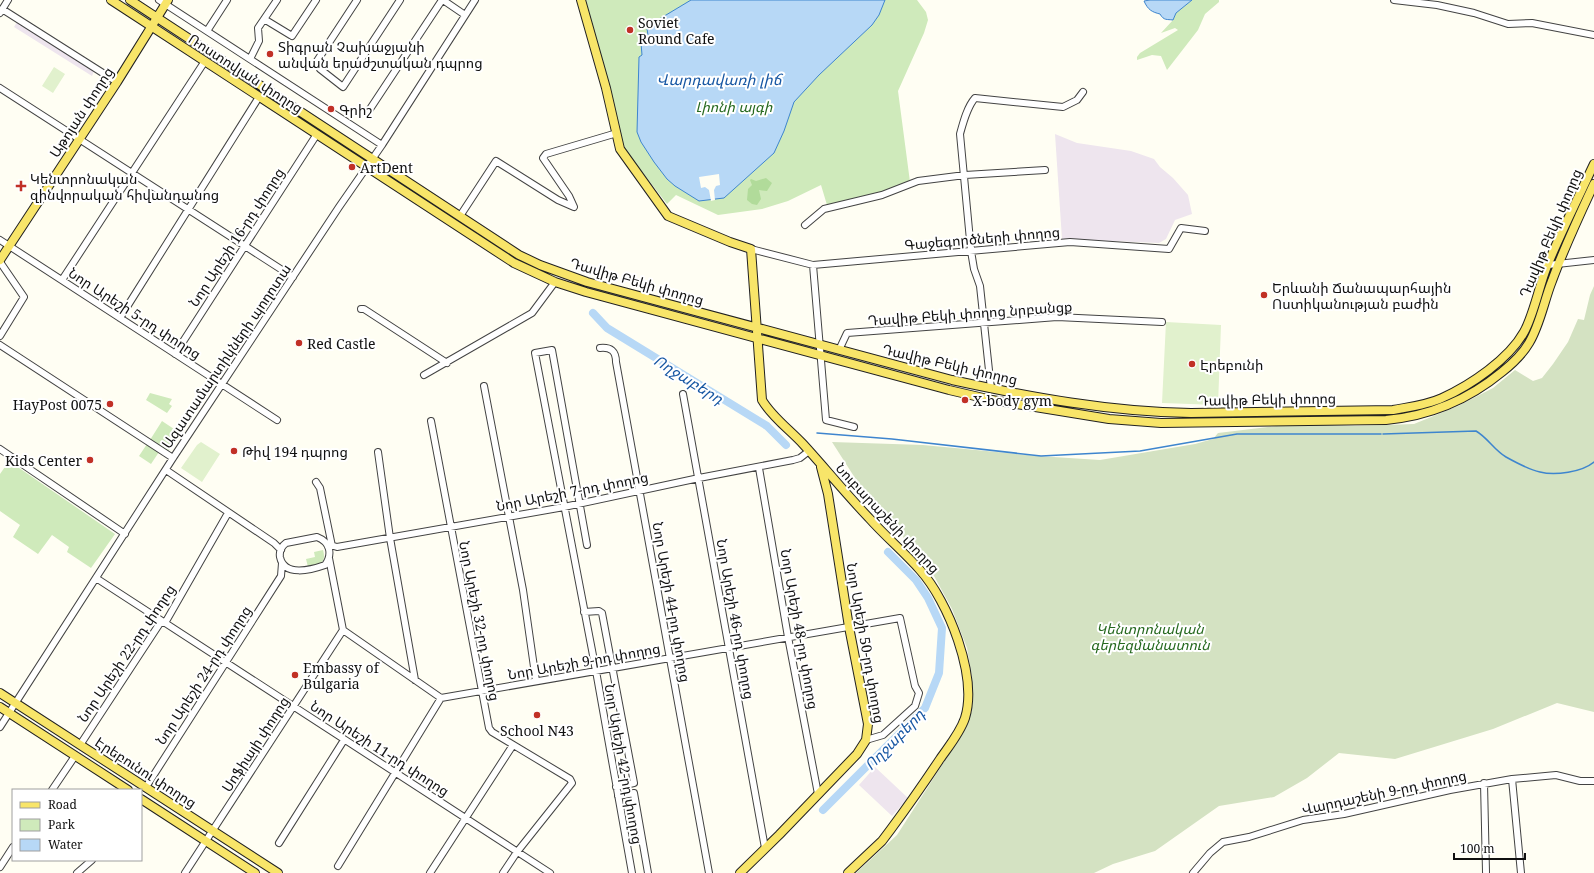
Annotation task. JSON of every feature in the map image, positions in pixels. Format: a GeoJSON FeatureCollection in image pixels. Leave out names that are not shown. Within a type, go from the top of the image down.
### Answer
{"type":"FeatureCollection","features":[{"type":"Feature","properties":{"kind":"main road","name":"Ռոստովյան փողոց"},"geometry":{"type":"LineString","coordinates":[[111,0],[368,166]]}},
{"type":"Feature","properties":{"kind":"main road","name":"Ռոստովյան փողոց"},"geometry":{"type":"LineString","coordinates":[[130,0],[373,158]]}},
{"type":"Feature","properties":{"kind":"main road"},"geometry":{"type":"LineString","coordinates":[[582,0],[620,149],[668,216],[730,242],[751,249]]}},
{"type":"Feature","properties":{"kind":"main road","name":"Աթոյան փողոց"},"geometry":{"type":"LineString","coordinates":[[0,261],[117,82],[157,18],[164,1]]}},
{"type":"Feature","properties":{"kind":"main road","name":"Դավիթ Բեկի փողոց"},"geometry":{"type":"LineString","coordinates":[[373,158],[520,255],[560,273],[820,345],[990,389],[1109,408],[1161,413],[1392,410],[1416,406],[1442,398],[1476,379],[1515,345],[1526,326],[1548,265],[1594,164]]}},
{"type":"Feature","properties":{"kind":"main road","name":"Դավիթ Բեկի փողոց"},"geometry":{"type":"LineString","coordinates":[[368,166],[514,263],[554,282],[757,339],[992,400],[1109,419],[1161,423],[1398,419],[1438,410],[1459,401],[1482,387],[1516,360],[1530,342],[1558,264],[1594,184]]}},
{"type":"Feature","properties":{"kind":"main road","name":"Նուբարաշենի փողոց"},"geometry":{"type":"LineString","coordinates":[[751,249],[762,400],[768,409],[821,464],[844,492],[920,570],[933,586],[954,629],[966,673],[968,692],[967,708],[960,730],[882,841],[848,873]]}},
{"type":"Feature","properties":{"kind":"main road","name":"Նոր Արեշի 50-րդ փողոց"},"geometry":{"type":"LineString","coordinates":[[740,873],[857,754],[866,740],[868,724],[849,627],[828,494],[821,464]]}},
{"type":"Feature","properties":{"kind":"main road"},"geometry":{"type":"LineString","coordinates":[[828,494],[844,492]]}},
{"type":"Feature","properties":{"kind":"main road","name":"Էրեբունու փողոց"},"geometry":{"type":"LineString","coordinates":[[0,692],[278,873]]}},
{"type":"Feature","properties":{"kind":"main road","name":"Էրեբունու փողոց"},"geometry":{"type":"LineString","coordinates":[[0,707],[126,789]]}},
{"type":"Feature","properties":{"kind":"main road","name":"Էրեբունու փողոց"},"geometry":{"type":"LineString","coordinates":[[142,800],[255,873]]}},
{"type":"Feature","properties":{"kind":"street"},"geometry":{"type":"LineString","coordinates":[[8,0],[1,11],[117,82]]}},
{"type":"Feature","properties":{"kind":"street"},"geometry":{"type":"LineString","coordinates":[[206,31],[227,0]]}},
{"type":"Feature","properties":{"kind":"street"},"geometry":{"type":"LineString","coordinates":[[250,59],[258,46],[260,37],[258,28],[277,0]]}},
{"type":"Feature","properties":{"kind":"street"},"geometry":{"type":"LineString","coordinates":[[264,19],[292,36],[316,0]]}},
{"type":"Feature","properties":{"kind":"street"},"geometry":{"type":"LineString","coordinates":[[356,0],[317,60],[320,69],[343,87],[400,0]]}},
{"type":"Feature","properties":{"kind":"street"},"geometry":{"type":"LineString","coordinates":[[368,112],[443,0],[466,15]]}},
{"type":"Feature","properties":{"kind":"street","name":"Ազատամարտիկների պողոտա"},"geometry":{"type":"LineString","coordinates":[[0,727],[173,458],[382,145],[475,0]]}},
{"type":"Feature","properties":{"kind":"street"},"geometry":{"type":"LineString","coordinates":[[1394,0],[1437,5],[1474,13],[1508,24],[1532,23],[1594,35]]}},
{"type":"Feature","properties":{"kind":"street"},"geometry":{"type":"LineString","coordinates":[[164,1],[206,31],[382,145]]}},
{"type":"Feature","properties":{"kind":"street"},"geometry":{"type":"LineString","coordinates":[[62,280],[205,61]]}},
{"type":"Feature","properties":{"kind":"street"},"geometry":{"type":"LineString","coordinates":[[0,88],[293,277]]}},
{"type":"Feature","properties":{"kind":"street"},"geometry":{"type":"LineString","coordinates":[[990,389],[980,286],[974,268],[971,251],[960,134],[969,108],[975,98],[1063,107],[1077,100],[1083,92]]}},
{"type":"Feature","properties":{"kind":"street"},"geometry":{"type":"LineString","coordinates":[[120,318],[259,97]]}},
{"type":"Feature","properties":{"kind":"street"},"geometry":{"type":"LineString","coordinates":[[460,216],[496,161],[558,200],[574,207],[569,196],[543,158],[546,154],[617,133]]}},
{"type":"Feature","properties":{"kind":"street","name":"Նոր Արեշի 16-րդ փողոց"},"geometry":{"type":"LineString","coordinates":[[175,354],[317,134]]}},
{"type":"Feature","properties":{"kind":"street"},"geometry":{"type":"LineString","coordinates":[[805,226],[824,209],[882,195],[918,181],[965,175],[1045,170]]}},
{"type":"Feature","properties":{"kind":"street","name":"Գաջեգործների փողոց"},"geometry":{"type":"LineString","coordinates":[[751,249],[812,265],[1070,242],[1169,248],[1182,228],[1205,232]]}},
{"type":"Feature","properties":{"kind":"street","name":"Նոր Արեշի 5-րդ փողոց"},"geometry":{"type":"LineString","coordinates":[[0,240],[277,420]]}},
{"type":"Feature","properties":{"kind":"street"},"geometry":{"type":"LineString","coordinates":[[1548,265],[1594,260]]}},
{"type":"Feature","properties":{"kind":"street"},"geometry":{"type":"LineString","coordinates":[[0,261],[24,297],[0,336]]}},
{"type":"Feature","properties":{"kind":"street"},"geometry":{"type":"LineString","coordinates":[[812,265],[826,420],[854,427]]}},
{"type":"Feature","properties":{"kind":"street","name":"Դավիթ Բեկի փողոց"},"geometry":{"type":"LineString","coordinates":[[424,375],[532,313],[554,282]]}},
{"type":"Feature","properties":{"kind":"street"},"geometry":{"type":"LineString","coordinates":[[361,308],[447,363]]}},
{"type":"Feature","properties":{"kind":"street","name":"Դավիթ Բեկի փողոց նրբանցք"},"geometry":{"type":"LineString","coordinates":[[839,350],[847,333],[1057,317],[1162,322]]}},
{"type":"Feature","properties":{"kind":"street"},"geometry":{"type":"LineString","coordinates":[[0,345],[173,458]]}},
{"type":"Feature","properties":{"kind":"street","name":"Նոր Արեշի 44-րդ փողոց"},"geometry":{"type":"LineString","coordinates":[[600,348],[605,347],[614,351],[616,355],[616,362],[709,873]]}},
{"type":"Feature","properties":{"kind":"street","name":"Նոր Արեշի 42-րդ փողոց"},"geometry":{"type":"LineString","coordinates":[[580,503],[552,350],[535,353],[596,671],[632,873]]}},
{"type":"Feature","properties":{"kind":"street"},"geometry":{"type":"LineString","coordinates":[[484,386],[523,590],[536,681]]}},
{"type":"Feature","properties":{"kind":"street","name":"Նոր Արեշի 46-րդ փողոց"},"geometry":{"type":"LineString","coordinates":[[683,394],[765,848]]}},
{"type":"Feature","properties":{"kind":"street","name":"Նոր Արեշի 32-րդ փողոց"},"geometry":{"type":"LineString","coordinates":[[431,421],[450,527],[490,730],[572,781],[571,786],[517,852]]}},
{"type":"Feature","properties":{"kind":"street"},"geometry":{"type":"LineString","coordinates":[[0,449],[125,534]]}},
{"type":"Feature","properties":{"kind":"street","name":"Նոր Արեշի 7-րդ փողոց"},"geometry":{"type":"LineString","coordinates":[[332,546],[390,538],[510,517],[699,478],[760,468],[800,458],[809,451]]}},
{"type":"Feature","properties":{"kind":"street"},"geometry":{"type":"LineString","coordinates":[[378,452],[390,538],[415,680]]}},
{"type":"Feature","properties":{"kind":"street","name":"Նոր Արեշի 48-րդ փողոց"},"geometry":{"type":"LineString","coordinates":[[760,468],[788,638],[818,794]]}},
{"type":"Feature","properties":{"kind":"street"},"geometry":{"type":"LineString","coordinates":[[166,470],[274,543],[281,550],[286,543]]}},
{"type":"Feature","properties":{"kind":"street"},"geometry":{"type":"LineString","coordinates":[[316,482],[320,488],[332,546],[330,555],[331,570],[343,630],[441,698],[338,866]]}},
{"type":"Feature","properties":{"kind":"street"},"geometry":{"type":"LineString","coordinates":[[580,503],[587,545]]}},
{"type":"Feature","properties":{"kind":"street","name":"Նոր Արեշի 22-րդ փողոց"},"geometry":{"type":"LineString","coordinates":[[80,745],[156,628],[160,623],[165,623],[228,513]]}},
{"type":"Feature","properties":{"kind":"street"},"geometry":{"type":"LineString","coordinates":[[274,543],[286,543],[317,537],[332,546]]}},
{"type":"Feature","properties":{"kind":"street","name":"Նոր Արեշի 24-րդ փողոց"},"geometry":{"type":"LineString","coordinates":[[281,550],[281,576]]}},
{"type":"Feature","properties":{"kind":"street"},"geometry":{"type":"LineString","coordinates":[[323,565],[330,555]]}},
{"type":"Feature","properties":{"kind":"street"},"geometry":{"type":"LineString","coordinates":[[282,563],[286,568],[291,570],[323,565],[331,570]]}},
{"type":"Feature","properties":{"kind":"street","name":"Նոր Արեշի 24-րդ փողոց"},"geometry":{"type":"LineString","coordinates":[[146,787],[281,576],[291,570]]}},
{"type":"Feature","properties":{"kind":"street","name":"Նոր Արեշի 11-րդ փողոց"},"geometry":{"type":"LineString","coordinates":[[96,578],[550,873]]}},
{"type":"Feature","properties":{"kind":"street"},"geometry":{"type":"LineString","coordinates":[[584,612],[599,611],[602,613],[613,668],[634,783],[616,787]]}},
{"type":"Feature","properties":{"kind":"street","name":"Նոր Արեշի 9-րդ փողոց"},"geometry":{"type":"LineString","coordinates":[[441,698],[900,618],[915,686],[919,693],[915,706],[883,735],[866,740]]}},
{"type":"Feature","properties":{"kind":"street","name":"Սոֆիայի փողոց"},"geometry":{"type":"LineString","coordinates":[[206,841],[343,630]]}},
{"type":"Feature","properties":{"kind":"street"},"geometry":{"type":"LineString","coordinates":[[279,843],[344,740]]}},
{"type":"Feature","properties":{"kind":"street"},"geometry":{"type":"LineString","coordinates":[[430,873],[513,745]]}},
{"type":"Feature","properties":{"kind":"street"},"geometry":{"type":"LineString","coordinates":[[53,789],[75,756]]}},
{"type":"Feature","properties":{"kind":"street","name":"Վարդաշենի 9-րդ փողոց"},"geometry":{"type":"LineString","coordinates":[[1193,873],[1200,870],[1210,853],[1223,842],[1249,837],[1303,820],[1344,814],[1484,783],[1512,779],[1556,775],[1580,781],[1594,781]]}},
{"type":"Feature","properties":{"kind":"street"},"geometry":{"type":"LineString","coordinates":[[1512,779],[1521,873]]}},
{"type":"Feature","properties":{"kind":"street"},"geometry":{"type":"LineString","coordinates":[[1484,783],[1486,872]]}},
{"type":"Feature","properties":{"kind":"street"},"geometry":{"type":"LineString","coordinates":[[618,796],[634,793],[648,873]]}},
{"type":"Feature","properties":{"kind":"street"},"geometry":{"type":"LineString","coordinates":[[185,873],[206,841]]}},
{"type":"Feature","properties":{"kind":"street"},"geometry":{"type":"LineString","coordinates":[[0,867],[12,849]]}},
{"type":"Feature","properties":{"kind":"street"},"geometry":{"type":"LineString","coordinates":[[504,873],[517,852]]}},
{"type":"Feature","properties":{"kind":"street"},"geometry":{"type":"LineString","coordinates":[[77,873],[91,861]]}},
{"type":"Feature","properties":{"kind":"shaded area"},"geometry":{"type":"Polygon","coordinates":[[[17,22],[94,71],[92,76],[14,27],[17,22]]]}},
{"type":"Feature","properties":{"kind":"shaded area"},"geometry":{"type":"Polygon","coordinates":[[[1055,134],[1077,143],[1131,151],[1154,159],[1188,195],[1192,214],[1175,220],[1166,239],[1159,243],[1062,239],[1055,134]]]}},
{"type":"Feature","properties":{"kind":"shaded area"},"geometry":{"type":"Polygon","coordinates":[[[875,767],[908,798],[892,816],[859,785],[875,767]]]}},
{"type":"Feature","properties":{"kind":"green space","name":"Լիոնի այգի"},"geometry":{"type":"Polygon","coordinates":[[[586,0],[917,0],[926,12],[928,20],[924,33],[898,91],[910,182],[869,196],[827,205],[821,185],[788,201],[762,209],[718,215],[676,195],[667,204],[623,147],[586,0]]]}},
{"type":"Feature","properties":{"kind":"green space"},"geometry":{"type":"Polygon","coordinates":[[[1192,0],[1219,0],[1219,2],[1205,14],[1198,30],[1167,70],[1161,56],[1152,55],[1137,60],[1140,53],[1178,30],[1175,28],[1161,33],[1173,20],[1176,13],[1192,0]]]}},
{"type":"Feature","properties":{"kind":"green space"},"geometry":{"type":"Polygon","coordinates":[[[54,67],[65,74],[53,93],[42,86],[54,67]]]}},
{"type":"Feature","properties":{"kind":"green space"},"geometry":{"type":"Polygon","coordinates":[[[766,178],[772,183],[767,191],[759,190],[761,199],[757,205],[752,204],[747,200],[748,189],[752,185],[750,180],[756,181],[766,178]]]}},
{"type":"Feature","properties":{"kind":"green space","name":"Կենտրոնական գերեզմանատուն"},"geometry":{"type":"Polygon","coordinates":[[[1594,286],[1594,712],[1557,703],[1493,729],[1395,759],[1339,753],[1307,778],[1274,797],[1219,806],[1155,851],[1113,864],[1094,873],[856,873],[897,835],[953,748],[972,711],[972,677],[967,648],[952,609],[934,576],[904,540],[901,527],[893,526],[871,503],[832,442],[923,445],[1038,456],[1100,460],[1195,444],[1213,439],[1218,433],[1294,424],[1355,426],[1414,424],[1458,406],[1493,388],[1515,370],[1533,381],[1542,378],[1568,342],[1578,319],[1584,320],[1590,295],[1594,286]]]}},
{"type":"Feature","properties":{"kind":"green space","name":"Էրեբունի"},"geometry":{"type":"Polygon","coordinates":[[[1166,322],[1221,325],[1218,405],[1162,403],[1166,322]]]}},
{"type":"Feature","properties":{"kind":"green space"},"geometry":{"type":"Polygon","coordinates":[[[150,393],[172,399],[169,404],[172,406],[167,413],[146,400],[150,393]]]}},
{"type":"Feature","properties":{"kind":"green space"},"geometry":{"type":"Polygon","coordinates":[[[162,421],[180,433],[168,452],[150,440],[162,421]]]}},
{"type":"Feature","properties":{"kind":"green space"},"geometry":{"type":"Polygon","coordinates":[[[201,442],[220,454],[202,482],[181,468],[197,445],[201,442]]]}},
{"type":"Feature","properties":{"kind":"green space"},"geometry":{"type":"Polygon","coordinates":[[[147,444],[159,452],[151,464],[139,456],[147,444]]]}},
{"type":"Feature","properties":{"kind":"green space"},"geometry":{"type":"Polygon","coordinates":[[[9,461],[115,534],[91,568],[67,552],[69,547],[52,535],[38,554],[13,537],[20,525],[0,511],[0,474],[9,461]]]}},
{"type":"Feature","properties":{"kind":"green space"},"geometry":{"type":"Polygon","coordinates":[[[323,550],[323,561],[319,564],[308,567],[306,559],[315,557],[314,552],[323,550]]]}},
{"type":"Feature","properties":{"kind":"water","name":"Վարդավառի լիճ"},"geometry":{"type":"Polygon","coordinates":[[[691,0],[885,0],[879,15],[872,25],[819,75],[794,102],[784,131],[774,153],[724,198],[699,201],[675,186],[667,179],[641,142],[637,132],[639,57],[642,55],[641,43],[649,41],[647,29],[651,29],[657,24],[656,21],[691,0]]]}},
{"type":"Feature","properties":{"kind":"water"},"geometry":{"type":"Polygon","coordinates":[[[1192,0],[1176,13],[1173,20],[1167,20],[1160,14],[1150,10],[1147,7],[1144,1],[1192,0]]]}},
{"type":"Feature","properties":{"kind":"pier"},"geometry":{"type":"Polygon","coordinates":[[[719,174],[720,185],[716,186],[714,190],[715,200],[711,201],[709,190],[705,187],[701,188],[699,177],[719,174]]]}},
{"type":"Feature","properties":{"kind":"waterway","name":"Ողջաբերդ"},"geometry":{"type":"LineString","coordinates":[[593,313],[607,328],[767,426],[786,445]]}},
{"type":"Feature","properties":{"kind":"waterway"},"geometry":{"type":"LineString","coordinates":[[1383,434],[1476,431],[1506,457],[1532,470],[1553,474],[1576,471],[1594,462]]}},
{"type":"Feature","properties":{"kind":"waterway"},"geometry":{"type":"LineString","coordinates":[[817,433],[892,439],[1041,456],[1140,451],[1237,434],[1381,434]]}},
{"type":"Feature","properties":{"kind":"waterway","name":"Ողջաբերդ"},"geometry":{"type":"LineString","coordinates":[[823,810],[925,708],[939,673],[942,628],[928,598],[916,580],[888,552]]}},
{"type":"Feature","properties":{"kind":"place","name":"Soviet Round Cafe"},"geometry":{"type":"Point","coordinates":[630,30]}},
{"type":"Feature","properties":{"kind":"place","name":"Տիգրան Չախաջյանի անվան երաժշտական դպրոց"},"geometry":{"type":"Point","coordinates":[270,54]}},
{"type":"Feature","properties":{"kind":"place","name":"Գրիշ"},"geometry":{"type":"Point","coordinates":[331,109]}},
{"type":"Feature","properties":{"kind":"place","name":"ArtDent"},"geometry":{"type":"Point","coordinates":[352,167]}},
{"type":"Feature","properties":{"kind":"place","name":"Կենտրոնական զինվորական հիվանդանոց"},"geometry":{"type":"Point","coordinates":[21,186]}},
{"type":"Feature","properties":{"kind":"place","name":"Երևանի Ճանապարհային Ոստիկանության բաժին"},"geometry":{"type":"Point","coordinates":[1264,295]}},
{"type":"Feature","properties":{"kind":"place","name":"Red Castle"},"geometry":{"type":"Point","coordinates":[299,343]}},
{"type":"Feature","properties":{"kind":"place","name":"Էրեբունի"},"geometry":{"type":"Point","coordinates":[1192,364]}},
{"type":"Feature","properties":{"kind":"place","name":"X-body gym"},"geometry":{"type":"Point","coordinates":[965,400]}},
{"type":"Feature","properties":{"kind":"place","name":"HayPost 0075"},"geometry":{"type":"Point","coordinates":[110,404]}},
{"type":"Feature","properties":{"kind":"place","name":"Թիվ 194 դպրոց"},"geometry":{"type":"Point","coordinates":[234,451]}},
{"type":"Feature","properties":{"kind":"place","name":"Kids Center"},"geometry":{"type":"Point","coordinates":[90,460]}},
{"type":"Feature","properties":{"kind":"place","name":"Embassy of Bulgaria"},"geometry":{"type":"Point","coordinates":[295,675]}},
{"type":"Feature","properties":{"kind":"place","name":"School N43"},"geometry":{"type":"Point","coordinates":[537,715]}}]}
